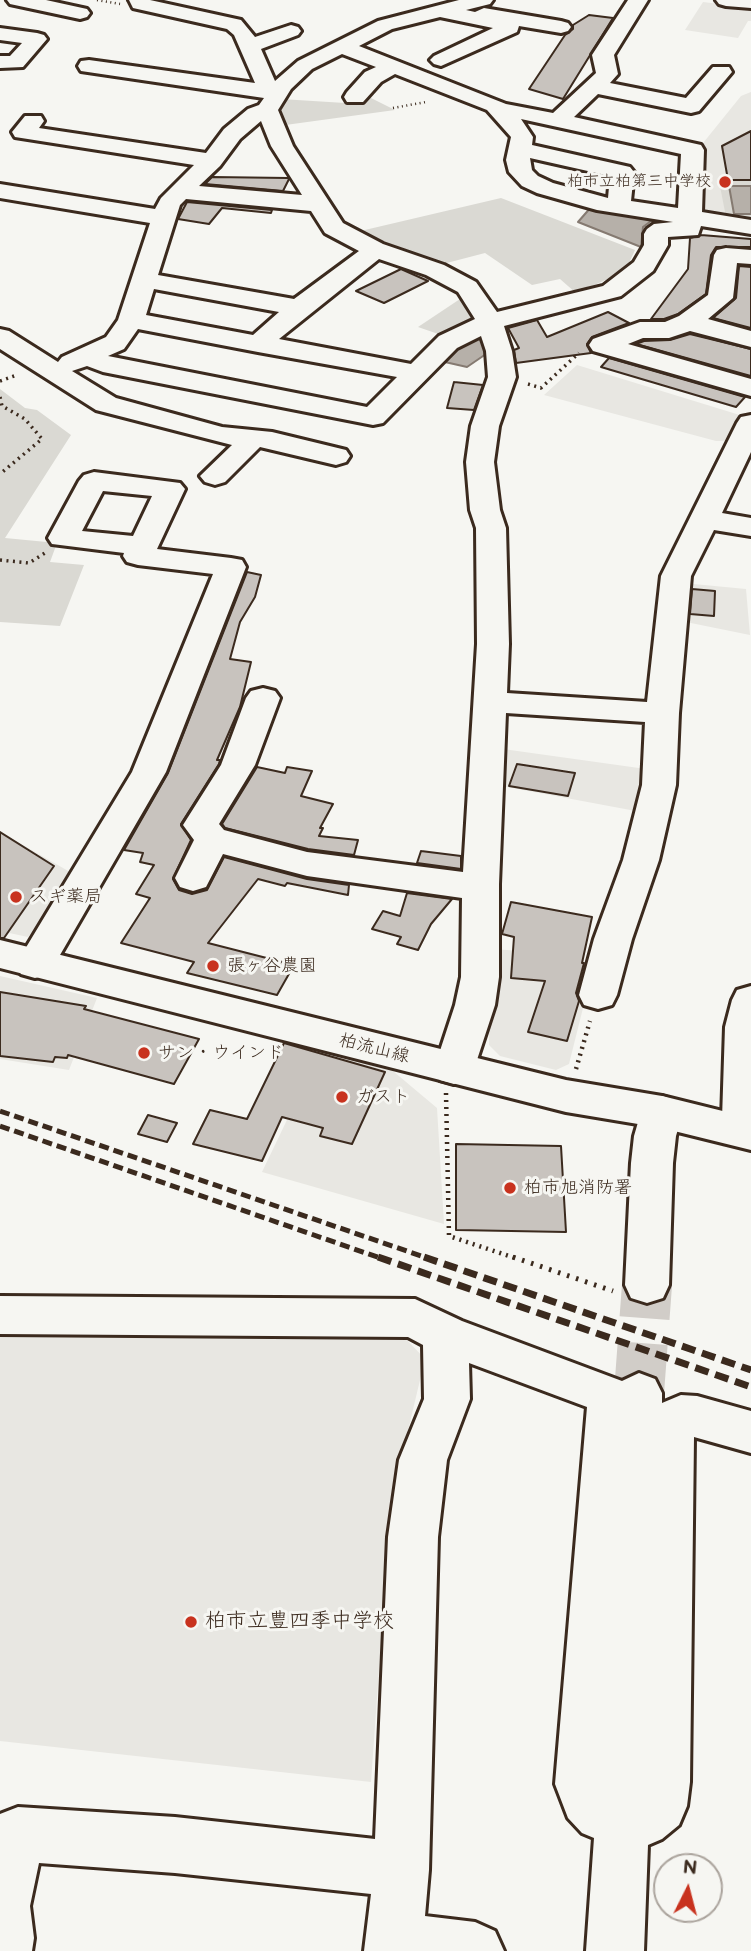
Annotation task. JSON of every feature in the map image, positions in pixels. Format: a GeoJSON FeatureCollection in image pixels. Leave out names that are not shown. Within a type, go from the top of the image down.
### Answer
{"type":"FeatureCollection","features":[{"type":"Feature","properties":{"kind":"street"},"geometry":{"type":"LineString","coordinates":[[17,0],[80,13]]}},
{"type":"Feature","properties":{"kind":"street"},"geometry":{"type":"LineString","coordinates":[[557,121],[601,81],[603,54],[638,0]]}},
{"type":"Feature","properties":{"kind":"street"},"geometry":{"type":"LineString","coordinates":[[726,0],[751,2]]}},
{"type":"Feature","properties":{"kind":"street"},"geometry":{"type":"LineString","coordinates":[[139,2],[234,24],[243,32],[271,98],[282,146],[334,228],[374,249],[425,265],[467,286],[490,322],[499,351],[502,377],[485,426],[480,461],[485,510],[491,528],[492,702],[485,769],[480,977],[475,1005],[454,1069]]}},
{"type":"Feature","properties":{"kind":"street"},"geometry":{"type":"LineString","coordinates":[[391,5],[451,8],[561,27]]}},
{"type":"Feature","properties":{"kind":"street"},"geometry":{"type":"LineString","coordinates":[[52,371],[115,343],[131,320],[169,203],[212,161],[232,134],[305,65],[385,25],[451,8],[505,24],[510,28],[441,60]]}},
{"type":"Feature","properties":{"kind":"street"},"geometry":{"type":"LineString","coordinates":[[249,46],[256,46],[291,32]]}},
{"type":"Feature","properties":{"kind":"street"},"geometry":{"type":"LineString","coordinates":[[0,34],[37,39],[16,63],[0,62]]}},
{"type":"Feature","properties":{"kind":"street"},"geometry":{"type":"LineString","coordinates":[[341,46],[495,105],[522,137],[518,167],[530,181],[560,193],[619,207],[709,209],[751,227]]}},
{"type":"Feature","properties":{"kind":"street"},"geometry":{"type":"LineString","coordinates":[[89,66],[271,98]]}},
{"type":"Feature","properties":{"kind":"street"},"geometry":{"type":"LineString","coordinates":[[355,97],[373,77],[392,66]]}},
{"type":"Feature","properties":{"kind":"street"},"geometry":{"type":"LineString","coordinates":[[601,81],[691,106],[721,72]]}},
{"type":"Feature","properties":{"kind":"street"},"geometry":{"type":"LineString","coordinates":[[502,111],[509,110],[693,150],[709,209]]}},
{"type":"Feature","properties":{"kind":"street"},"geometry":{"type":"LineString","coordinates":[[33,121],[23,132],[212,161]]}},
{"type":"Feature","properties":{"kind":"street"},"geometry":{"type":"LineString","coordinates":[[629,136],[641,124],[672,131]]}},
{"type":"Feature","properties":{"kind":"street"},"geometry":{"type":"LineString","coordinates":[[521,149],[622,172],[619,207]]}},
{"type":"Feature","properties":{"kind":"street"},"geometry":{"type":"LineString","coordinates":[[89,356],[103,364],[373,417],[448,342],[490,322],[612,291],[644,266],[656,245],[656,234],[663,229],[689,230],[709,209],[708,149]]}},
{"type":"Feature","properties":{"kind":"street"},"geometry":{"type":"LineString","coordinates":[[0,191],[164,218]]}},
{"type":"Feature","properties":{"kind":"street"},"geometry":{"type":"LineString","coordinates":[[183,192],[317,204]]}},
{"type":"Feature","properties":{"kind":"street"},"geometry":{"type":"LineString","coordinates":[[258,344],[299,308],[362,262],[374,249]]}},
{"type":"Feature","properties":{"kind":"street"},"geometry":{"type":"LineString","coordinates":[[602,345],[640,330],[669,330],[688,322],[720,298],[726,255],[751,257]]}},
{"type":"Feature","properties":{"kind":"street"},"geometry":{"type":"LineString","coordinates":[[146,280],[299,308]]}},
{"type":"Feature","properties":{"kind":"street"},"geometry":{"type":"LineString","coordinates":[[131,320],[418,373]]}},
{"type":"Feature","properties":{"kind":"street"},"geometry":{"type":"LineString","coordinates":[[688,322],[751,339]]}},
{"type":"Feature","properties":{"kind":"street"},"geometry":{"type":"LineString","coordinates":[[0,337],[106,404],[233,436],[272,440],[336,456]]}},
{"type":"Feature","properties":{"kind":"street"},"geometry":{"type":"LineString","coordinates":[[602,345],[751,388]]}},
{"type":"Feature","properties":{"kind":"street"},"geometry":{"type":"LineString","coordinates":[[233,436],[255,394]]}},
{"type":"Feature","properties":{"kind":"street"},"geometry":{"type":"LineString","coordinates":[[598,995],[659,785],[662,713],[676,576],[751,423]]}},
{"type":"Feature","properties":{"kind":"street"},"geometry":{"type":"LineString","coordinates":[[215,476],[246,446],[233,436]]}},
{"type":"Feature","properties":{"kind":"street"},"geometry":{"type":"LineString","coordinates":[[18,959],[149,772],[231,567],[138,556],[143,546],[170,489],[94,481],[63,538],[143,546]]}},
{"type":"Feature","properties":{"kind":"street"},"geometry":{"type":"LineString","coordinates":[[702,519],[751,527]]}},
{"type":"Feature","properties":{"kind":"street"},"geometry":{"type":"LineString","coordinates":[[263,698],[238,765],[201,825],[212,839],[307,864],[462,885],[481,884]]}},
{"type":"Feature","properties":{"kind":"street"},"geometry":{"type":"LineString","coordinates":[[492,702],[662,713]]}},
{"type":"Feature","properties":{"kind":"street"},"geometry":{"type":"LineString","coordinates":[[193,878],[212,839]]}},
{"type":"Feature","properties":{"kind":"street","name":"柏流山線"},"geometry":{"type":"LineString","coordinates":[[18,959],[566,1096],[747,1126]]}},
{"type":"Feature","properties":{"kind":"street"},"geometry":{"type":"LineString","coordinates":[[747,1126],[745,1027],[751,1000]]}},
{"type":"Feature","properties":{"kind":"street"},"geometry":{"type":"LineString","coordinates":[[630,1288],[655,1136],[662,1112]]}},
{"type":"Feature","properties":{"kind":"street"},"geometry":{"type":"LineString","coordinates":[[0,1315],[415,1318],[446,1335],[604,1393],[611,1405],[582,1784],[587,1798],[601,1814],[621,1818],[643,1820],[660,1806],[663,1782],[671,1421],[681,1416],[697,1417],[751,1432]]}},
{"type":"Feature","properties":{"kind":"street"},"geometry":{"type":"LineString","coordinates":[[446,1335],[447,1399],[423,1460],[413,1537],[401,1871],[393,1946],[475,1951]]}},
{"type":"Feature","properties":{"kind":"street"},"geometry":{"type":"LineString","coordinates":[[615,1951],[639,1393]]}},
{"type":"Feature","properties":{"kind":"street"},"geometry":{"type":"LineString","coordinates":[[3,1951],[6,1937],[2,1906],[18,1833],[175,1845],[401,1871]]}},
{"type":"Feature","properties":{"kind":"path"},"geometry":{"type":"LineString","coordinates":[[502,377],[541,388],[584,348],[602,345]]}},
{"type":"Feature","properties":{"kind":"path"},"geometry":{"type":"LineString","coordinates":[[0,397],[2,406],[25,419],[42,439],[0,474]]}},
{"type":"Feature","properties":{"kind":"path"},"geometry":{"type":"LineString","coordinates":[[0,560],[30,563],[69,539]]}},
{"type":"Feature","properties":{"kind":"path"},"geometry":{"type":"LineString","coordinates":[[574,1077],[598,995]]}},
{"type":"Feature","properties":{"kind":"path"},"geometry":{"type":"LineString","coordinates":[[454,1069],[445,1096],[449,1236],[630,1288]]}},
{"type":"Feature","properties":{"kind":"shaded area"},"geometry":{"type":"Polygon","coordinates":[[[703,2],[751,8],[751,21],[748,21],[738,38],[685,30],[703,2]]]}},
{"type":"Feature","properties":{"kind":"shaded area","name":"柏市立柏第三中学校"},"geometry":{"type":"Polygon","coordinates":[[[751,92],[751,224],[700,217],[699,148],[741,96],[751,92]]]}},
{"type":"Feature","properties":{"kind":"shaded area"},"geometry":{"type":"Polygon","coordinates":[[[348,98],[371,98],[395,110],[278,126],[277,110],[281,99],[345,103],[348,98]]]}},
{"type":"Feature","properties":{"kind":"shaded area"},"geometry":{"type":"Polygon","coordinates":[[[719,181],[751,181],[751,218],[726,217],[719,181]]]}},
{"type":"Feature","properties":{"kind":"shaded area"},"geometry":{"type":"Polygon","coordinates":[[[729,186],[751,186],[751,214],[734,214],[729,186]]]}},
{"type":"Feature","properties":{"kind":"shaded area"},"geometry":{"type":"Polygon","coordinates":[[[501,198],[635,250],[629,263],[608,279],[576,293],[560,279],[532,285],[485,253],[439,265],[352,233],[501,198]]]}},
{"type":"Feature","properties":{"kind":"shaded area"},"geometry":{"type":"Polygon","coordinates":[[[592,206],[670,221],[651,221],[643,227],[641,247],[578,222],[592,206]]]}},
{"type":"Feature","properties":{"kind":"shaded area"},"geometry":{"type":"Polygon","coordinates":[[[463,297],[472,319],[444,336],[418,327],[463,297]]]}},
{"type":"Feature","properties":{"kind":"shaded area"},"geometry":{"type":"Polygon","coordinates":[[[469,335],[487,339],[486,354],[467,367],[436,360],[469,335]]]}},
{"type":"Feature","properties":{"kind":"shaded area"},"geometry":{"type":"Polygon","coordinates":[[[577,365],[743,416],[729,441],[716,441],[544,395],[577,365]]]}},
{"type":"Feature","properties":{"kind":"shaded area"},"geometry":{"type":"Polygon","coordinates":[[[0,389],[25,408],[37,410],[71,435],[5,538],[57,543],[50,562],[84,565],[60,626],[0,622],[0,389]]]}},
{"type":"Feature","properties":{"kind":"shaded area"},"geometry":{"type":"Polygon","coordinates":[[[683,583],[746,589],[750,635],[681,621],[683,583]]]}},
{"type":"Feature","properties":{"kind":"shaded area"},"geometry":{"type":"Polygon","coordinates":[[[503,749],[646,769],[641,812],[502,786],[503,749]]]}},
{"type":"Feature","properties":{"kind":"shaded area","name":"スギ薬局"},"geometry":{"type":"Polygon","coordinates":[[[0,832],[77,876],[28,937],[0,931],[0,832]]]}},
{"type":"Feature","properties":{"kind":"shaded area"},"geometry":{"type":"Polygon","coordinates":[[[491,949],[539,952],[537,980],[589,984],[569,1064],[556,1070],[500,1056],[489,1045],[491,949]]]}},
{"type":"Feature","properties":{"kind":"shaded area"},"geometry":{"type":"Polygon","coordinates":[[[0,976],[97,998],[69,1070],[0,1059],[0,976]]]}},
{"type":"Feature","properties":{"kind":"shaded area"},"geometry":{"type":"Polygon","coordinates":[[[321,1049],[387,1066],[437,1108],[444,1224],[262,1172],[321,1049]]]}},
{"type":"Feature","properties":{"kind":"shaded area","name":"柏市立豊四季中学校"},"geometry":{"type":"Polygon","coordinates":[[[0,1326],[406,1339],[425,1359],[391,1502],[371,1782],[0,1741],[0,1326]]]}},
{"type":"Feature","properties":{"kind":"building"},"geometry":{"type":"Polygon","coordinates":[[[589,15],[613,18],[563,99],[529,89],[565,35],[573,29],[573,25],[589,15]]]}},
{"type":"Feature","properties":{"kind":"building"},"geometry":{"type":"Polygon","coordinates":[[[751,131],[751,180],[728,180],[722,146],[751,131]]]}},
{"type":"Feature","properties":{"kind":"building"},"geometry":{"type":"Polygon","coordinates":[[[212,177],[289,179],[283,191],[205,184],[212,177]]]}},
{"type":"Feature","properties":{"kind":"building"},"geometry":{"type":"Polygon","coordinates":[[[187,202],[272,210],[271,213],[222,208],[209,224],[178,219],[187,202]]]}},
{"type":"Feature","properties":{"kind":"building"},"geometry":{"type":"Polygon","coordinates":[[[701,235],[751,239],[751,247],[716,247],[711,255],[706,294],[678,314],[664,319],[651,319],[688,269],[690,238],[701,235]]]}},
{"type":"Feature","properties":{"kind":"building"},"geometry":{"type":"Polygon","coordinates":[[[739,266],[751,267],[751,328],[713,318],[736,298],[739,266]]]}},
{"type":"Feature","properties":{"kind":"building"},"geometry":{"type":"Polygon","coordinates":[[[401,269],[428,281],[384,303],[356,291],[401,269]]]}},
{"type":"Feature","properties":{"kind":"building"},"geometry":{"type":"Polygon","coordinates":[[[608,312],[629,323],[592,337],[587,344],[591,353],[516,363],[514,350],[519,348],[508,328],[537,320],[547,337],[608,312]]]}},
{"type":"Feature","properties":{"kind":"building"},"geometry":{"type":"Polygon","coordinates":[[[690,334],[751,349],[751,376],[636,344],[670,340],[690,334]]]}},
{"type":"Feature","properties":{"kind":"building"},"geometry":{"type":"Polygon","coordinates":[[[609,358],[745,397],[736,407],[601,367],[609,358]]]}},
{"type":"Feature","properties":{"kind":"building"},"geometry":{"type":"Polygon","coordinates":[[[454,382],[483,385],[474,410],[447,408],[454,382]]]}},
{"type":"Feature","properties":{"kind":"building"},"geometry":{"type":"Polygon","coordinates":[[[247,572],[261,575],[255,597],[240,622],[230,659],[251,662],[240,707],[217,760],[220,760],[219,764],[181,824],[191,840],[173,879],[179,890],[192,894],[207,890],[224,857],[307,879],[349,885],[348,895],[287,883],[285,886],[258,879],[208,943],[294,965],[277,995],[187,973],[194,962],[121,943],[150,898],[136,894],[154,865],[140,862],[143,853],[124,850],[168,773],[247,572]]]}},
{"type":"Feature","properties":{"kind":"building"},"geometry":{"type":"Polygon","coordinates":[[[692,589],[715,591],[714,616],[690,614],[692,589]]]}},
{"type":"Feature","properties":{"kind":"building"},"geometry":{"type":"Polygon","coordinates":[[[517,764],[575,773],[568,796],[509,786],[517,764]]]}},
{"type":"Feature","properties":{"kind":"building"},"geometry":{"type":"Polygon","coordinates":[[[257,767],[285,773],[287,767],[312,771],[301,796],[333,804],[320,828],[323,828],[319,836],[358,840],[354,855],[308,849],[225,828],[222,824],[257,767]]]}},
{"type":"Feature","properties":{"kind":"building","name":"スギ薬局"},"geometry":{"type":"Polygon","coordinates":[[[0,832],[54,866],[4,938],[0,938],[0,832]]]}},
{"type":"Feature","properties":{"kind":"building"},"geometry":{"type":"Polygon","coordinates":[[[421,851],[461,856],[461,869],[417,863],[421,851]]]}},
{"type":"Feature","properties":{"kind":"building"},"geometry":{"type":"Polygon","coordinates":[[[407,893],[452,899],[431,924],[418,950],[397,944],[401,937],[372,929],[383,911],[400,916],[407,893]]]}},
{"type":"Feature","properties":{"kind":"building"},"geometry":{"type":"Polygon","coordinates":[[[511,902],[592,917],[576,993],[579,1001],[567,1041],[528,1032],[545,981],[511,978],[514,937],[502,934],[511,902]]]}},
{"type":"Feature","properties":{"kind":"building"},"geometry":{"type":"Polygon","coordinates":[[[0,992],[86,1006],[84,1009],[199,1039],[174,1084],[68,1055],[67,1058],[55,1057],[53,1062],[0,1056],[0,992]]]}},
{"type":"Feature","properties":{"kind":"building"},"geometry":{"type":"Polygon","coordinates":[[[284,1043],[385,1072],[352,1144],[320,1136],[323,1128],[282,1117],[262,1161],[193,1144],[210,1110],[247,1119],[284,1043]]]}},
{"type":"Feature","properties":{"kind":"building"},"geometry":{"type":"Polygon","coordinates":[[[148,1115],[177,1123],[167,1142],[138,1134],[148,1115]]]}},
{"type":"Feature","properties":{"kind":"building","name":"柏市旭消防署"},"geometry":{"type":"Polygon","coordinates":[[[456,1144],[561,1146],[566,1232],[456,1230],[456,1144]]]}},
{"type":"Feature","properties":{"kind":"tunnel"},"geometry":{"type":"LineString","coordinates":[[639,1393],[647,1285]]}},
{"type":"Feature","properties":{"kind":"railway"},"geometry":{"type":"LineString","coordinates":[[0,1111],[430,1259]]}},
{"type":"Feature","properties":{"kind":"railway"},"geometry":{"type":"LineString","coordinates":[[0,1126],[383,1259]]}},
{"type":"Feature","properties":{"kind":"railway"},"geometry":{"type":"LineString","coordinates":[[378,1257],[751,1387]]}},
{"type":"Feature","properties":{"kind":"railway"},"geometry":{"type":"LineString","coordinates":[[424,1257],[751,1370]]}},
{"type":"Feature","properties":{"kind":"place","name":"柏市立柏第三中学校"},"geometry":{"type":"Point","coordinates":[725,182]}},
{"type":"Feature","properties":{"kind":"place","name":"スギ薬局"},"geometry":{"type":"Point","coordinates":[16,897]}},
{"type":"Feature","properties":{"kind":"place","name":"張ヶ谷農園"},"geometry":{"type":"Point","coordinates":[213,966]}},
{"type":"Feature","properties":{"kind":"place","name":"サン・ウインド"},"geometry":{"type":"Point","coordinates":[144,1053]}},
{"type":"Feature","properties":{"kind":"place","name":"ガスト"},"geometry":{"type":"Point","coordinates":[342,1097]}},
{"type":"Feature","properties":{"kind":"place","name":"柏市旭消防署"},"geometry":{"type":"Point","coordinates":[510,1188]}},
{"type":"Feature","properties":{"kind":"place","name":"柏市立豊四季中学校"},"geometry":{"type":"Point","coordinates":[191,1622]}}]}
